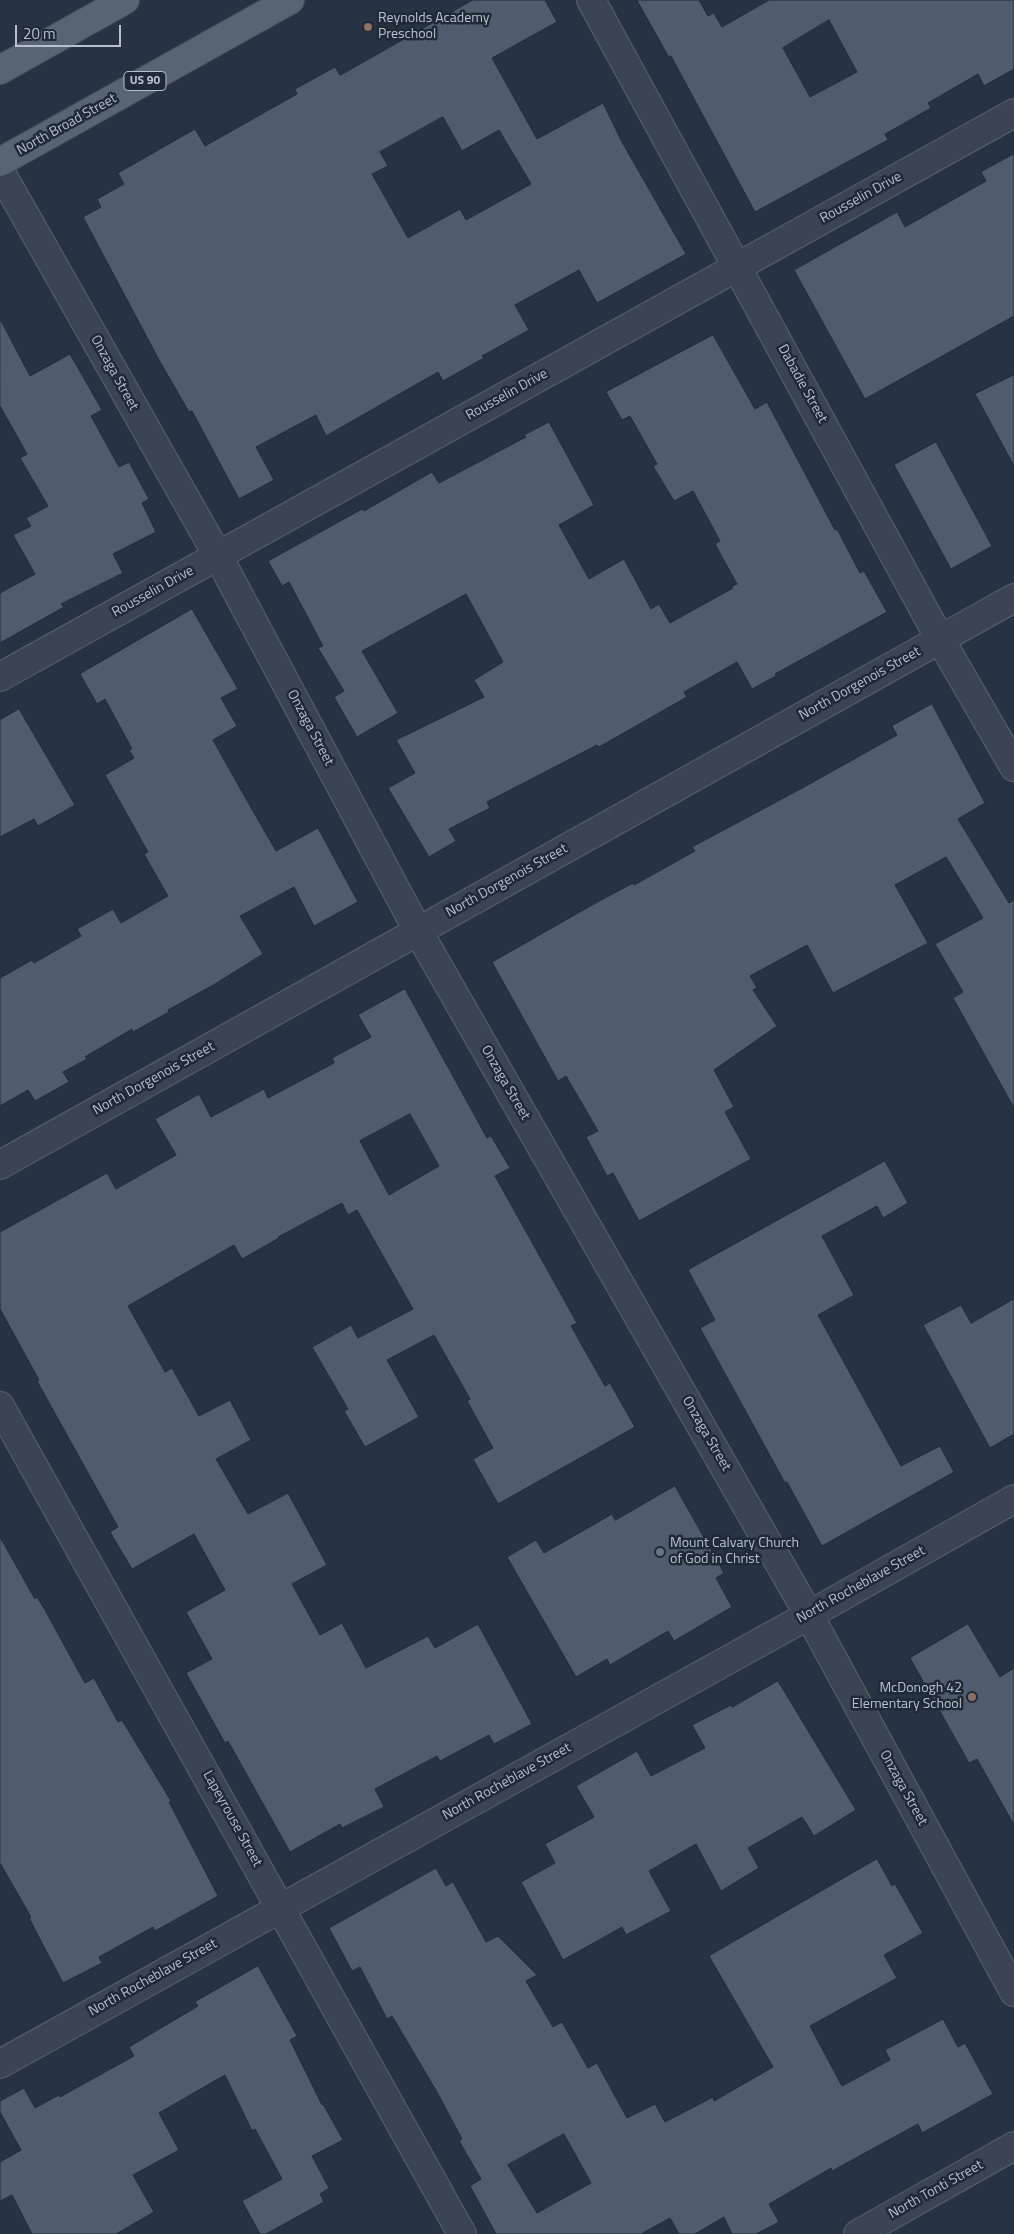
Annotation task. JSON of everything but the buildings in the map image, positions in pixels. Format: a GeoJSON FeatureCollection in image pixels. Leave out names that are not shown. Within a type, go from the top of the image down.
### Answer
{"type":"FeatureCollection","features":[{"type":"Feature","properties":{"kind":"main road"},"geometry":{"type":"LineString","coordinates":[[0,70],[124,0]]}},
{"type":"Feature","properties":{"kind":"main road","name":"North Broad Street"},"geometry":{"type":"LineString","coordinates":[[0,162],[290,0]]}},
{"type":"Feature","properties":{"kind":"street","name":"Dabadie Street"},"geometry":{"type":"LineString","coordinates":[[591,0],[738,266],[940,639],[1014,766]]}},
{"type":"Feature","properties":{"kind":"street","name":"Rousselin Drive"},"geometry":{"type":"LineString","coordinates":[[0,677],[1014,113]]}},
{"type":"Feature","properties":{"kind":"street","name":"Onzaga Street"},"geometry":{"type":"LineString","coordinates":[[0,171],[218,556],[418,931],[809,1615],[1014,1992]]}},
{"type":"Feature","properties":{"kind":"street","name":"North Dorgenois Street"},"geometry":{"type":"LineString","coordinates":[[0,1166],[1014,598]]}},
{"type":"Feature","properties":{"kind":"street","name":"Lapeyrouse Street"},"geometry":{"type":"LineString","coordinates":[[0,1406],[462,2234]]}},
{"type":"Feature","properties":{"kind":"street","name":"North Rocheblave Street"},"geometry":{"type":"LineString","coordinates":[[0,2064],[809,1615],[1014,1499]]}},
{"type":"Feature","properties":{"kind":"street","name":"North Tonti Street"},"geometry":{"type":"LineString","coordinates":[[858,2234],[1014,2146]]}},
{"type":"Feature","properties":{"kind":"place","name":"Reynolds Academy Preschool"},"geometry":{"type":"Point","coordinates":[368,27]}},
{"type":"Feature","properties":{"kind":"place","name":"Mount Calvary Church of God in Christ"},"geometry":{"type":"Point","coordinates":[660,1552]}},
{"type":"Feature","properties":{"kind":"place","name":"McDonogh 42 Elementary School"},"geometry":{"type":"Point","coordinates":[972,1697]}}]}
